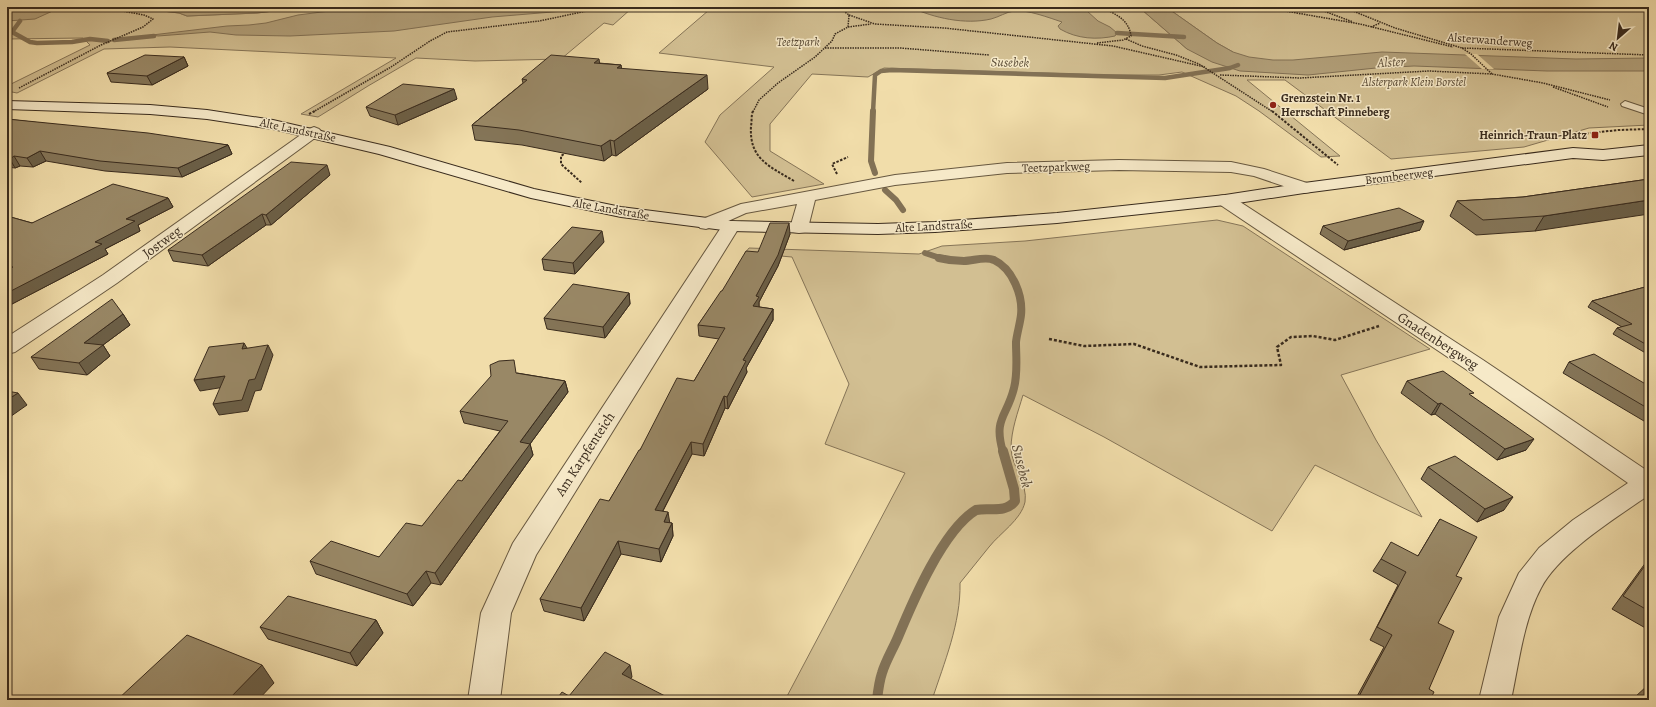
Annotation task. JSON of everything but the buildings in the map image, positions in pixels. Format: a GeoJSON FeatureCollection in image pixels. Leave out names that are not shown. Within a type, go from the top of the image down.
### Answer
{"type":"FeatureCollection","features":[{"type":"Feature","properties":{"kind":"street","name":"Alte Landstraße"},"geometry":{"type":"LineString","coordinates":[[7,105],[88,106],[183,111],[237,118],[314,132],[531,193],[621,212],[731,226],[878,229],[935,227],[1057,218],[1225,200]]}},
{"type":"Feature","properties":{"kind":"street","name":"Jostweg"},"geometry":{"type":"LineString","coordinates":[[7,348],[110,279],[314,132]]}},
{"type":"Feature","properties":{"kind":"street","name":"Brombeerweg"},"geometry":{"type":"LineString","coordinates":[[1573,153],[1586,146],[1648,133]]}},
{"type":"Feature","properties":{"kind":"street","name":"Brombeerweg"},"geometry":{"type":"LineString","coordinates":[[1225,200],[1304,188],[1573,153],[1603,155],[1649,150]]}},
{"type":"Feature","properties":{"kind":"street","name":"Teetzparkweg"},"geometry":{"type":"LineString","coordinates":[[706,224],[742,209],[895,180],[1007,168],[1119,165],[1237,168],[1276,177],[1304,188]]}},
{"type":"Feature","properties":{"kind":"street"},"geometry":{"type":"LineString","coordinates":[[799,228],[812,196]]}},
{"type":"Feature","properties":{"kind":"street","name":"Gnadenbergweg"},"geometry":{"type":"LineString","coordinates":[[1225,200],[1475,366],[1648,484]]}},
{"type":"Feature","properties":{"kind":"street","name":"Am Karpfenteich"},"geometry":{"type":"LineString","coordinates":[[484,700],[496,613],[524,551],[731,226]]}},
{"type":"Feature","properties":{"kind":"street"},"geometry":{"type":"LineString","coordinates":[[1495,700],[1514,617],[1529,582],[1548,556],[1583,527],[1648,484]]}},
{"type":"Feature","properties":{"kind":"lane"},"geometry":{"type":"LineString","coordinates":[[1625,104],[1649,105]]}},
{"type":"Feature","properties":{"kind":"lane"},"geometry":{"type":"LineString","coordinates":[[1625,104],[1649,112]]}},
{"type":"Feature","properties":{"kind":"path"},"geometry":{"type":"LineString","coordinates":[[304,117],[391,67],[430,41],[447,32],[540,21],[606,7]]}},
{"type":"Feature","properties":{"kind":"path"},"geometry":{"type":"LineString","coordinates":[[838,7],[849,15],[875,24]]}},
{"type":"Feature","properties":{"kind":"path"},"geometry":{"type":"LineString","coordinates":[[1092,43],[1126,39],[1131,36],[1131,31],[1128,25],[1119,16],[1100,7]]}},
{"type":"Feature","properties":{"kind":"path","name":"Alsterwanderweg"},"geometry":{"type":"LineString","coordinates":[[1262,7],[1360,24],[1429,42],[1462,48],[1649,55]]}},
{"type":"Feature","properties":{"kind":"path"},"geometry":{"type":"LineString","coordinates":[[1313,7],[1360,24]]}},
{"type":"Feature","properties":{"kind":"path"},"geometry":{"type":"LineString","coordinates":[[1343,7],[1380,23],[1462,48],[1471,54],[1492,74]]}},
{"type":"Feature","properties":{"kind":"path"},"geometry":{"type":"LineString","coordinates":[[17,89],[101,45],[143,27],[153,19],[151,17],[113,9],[63,8]]}},
{"type":"Feature","properties":{"kind":"path"},"geometry":{"type":"LineString","coordinates":[[848,27],[849,15]]}},
{"type":"Feature","properties":{"kind":"path"},"geometry":{"type":"LineString","coordinates":[[1370,27],[1380,23]]}},
{"type":"Feature","properties":{"kind":"path"},"geometry":{"type":"LineString","coordinates":[[812,196],[768,165],[758,155],[752,146],[752,113],[759,100],[778,83],[815,57],[832,41],[835,34],[848,27],[875,24],[944,28],[1092,43],[1134,50],[1205,68]]}},
{"type":"Feature","properties":{"kind":"path"},"geometry":{"type":"LineString","coordinates":[[1126,39],[1142,46],[1178,55],[1216,73],[1242,92],[1271,110],[1323,151],[1344,170],[1362,181]]}},
{"type":"Feature","properties":{"kind":"path"},"geometry":{"type":"LineString","coordinates":[[825,48],[900,48],[989,55]]}},
{"type":"Feature","properties":{"kind":"path"},"geometry":{"type":"LineString","coordinates":[[1220,76],[1238,75],[1300,78],[1423,71],[1492,74],[1543,83],[1625,104]]}},
{"type":"Feature","properties":{"kind":"path"},"geometry":{"type":"LineString","coordinates":[[1543,83],[1614,109]]}},
{"type":"Feature","properties":{"kind":"path"},"geometry":{"type":"LineString","coordinates":[[569,150],[561,156],[561,164],[582,183]]}},
{"type":"Feature","properties":{"kind":"path"},"geometry":{"type":"LineString","coordinates":[[1049,339],[1084,346],[1134,344],[1200,368],[1281,365],[1277,347],[1290,337],[1313,336],[1335,340],[1385,324],[1411,324]]}},
{"type":"Feature","properties":{"kind":"green space"},"geometry":{"type":"Polygon","coordinates":[[[7,7],[130,7],[179,13],[187,16],[257,13],[306,7],[645,7],[632,8],[613,25],[604,23],[561,59],[475,61],[416,58],[318,117],[301,114],[396,58],[170,47],[104,49],[17,93],[7,91],[7,86],[90,45],[83,38],[7,39],[7,7]]]}},
{"type":"Feature","properties":{"kind":"green space"},"geometry":{"type":"Polygon","coordinates":[[[668,7],[1136,7],[1141,9],[1187,49],[1233,52],[1217,43],[1166,7],[1649,7],[1649,125],[1589,128],[1524,147],[1391,159],[1285,80],[1247,80],[1340,156],[1321,157],[1259,111],[1236,96],[1182,72],[1159,75],[1108,75],[884,68],[868,77],[812,74],[770,124],[770,151],[824,184],[752,197],[705,142],[720,115],[774,67],[659,53],[709,10],[668,7]]]}},
{"type":"Feature","properties":{"kind":"green space"},"geometry":{"type":"Polygon","coordinates":[[[1217,220],[1243,226],[1430,349],[1341,375],[1376,440],[1422,517],[1315,465],[1272,531],[1104,437],[1023,395],[1013,428],[1011,449],[1012,456],[1024,489],[1025,502],[1023,509],[960,583],[960,598],[955,628],[932,700],[785,700],[905,473],[825,444],[849,384],[792,257],[745,253],[749,248],[919,254],[942,246],[1025,241],[1217,220]]]}},
{"type":"Feature","properties":{"kind":"water"},"geometry":{"type":"Polygon","coordinates":[[[7,7],[55,7],[57,9],[35,19],[7,21],[7,7]]]}},
{"type":"Feature","properties":{"kind":"water"},"geometry":{"type":"Polygon","coordinates":[[[130,7],[306,7],[257,13],[187,16],[179,13],[130,7]]]}},
{"type":"Feature","properties":{"kind":"water"},"geometry":{"type":"Polygon","coordinates":[[[361,7],[580,7],[564,11],[492,17],[394,31],[290,36],[236,35],[210,32],[158,36],[152,35],[266,23],[298,15],[361,7]]]}},
{"type":"Feature","properties":{"kind":"water"},"geometry":{"type":"Polygon","coordinates":[[[910,7],[1073,7],[1087,11],[1098,21],[1110,27],[1117,33],[1115,36],[1101,38],[1080,37],[1060,29],[1058,26],[1062,22],[1025,11],[1008,12],[991,19],[981,21],[960,21],[939,17],[910,7]]]}},
{"type":"Feature","properties":{"kind":"water","name":"Alster"},"geometry":{"type":"Polygon","coordinates":[[[1136,7],[1166,7],[1217,43],[1233,52],[1249,57],[1273,60],[1293,60],[1382,52],[1576,59],[1649,58],[1649,71],[1547,71],[1414,66],[1376,68],[1308,75],[1240,71],[1212,62],[1187,49],[1141,9],[1136,7]]]}},
{"type":"Feature","properties":{"kind":"pier"},"geometry":{"type":"Polygon","coordinates":[[[1465,54],[1477,54],[1494,69],[1482,69],[1465,54]]]}},
{"type":"Feature","properties":{"kind":"waterway"},"geometry":{"type":"LineString","coordinates":[[57,8],[64,7]]}},
{"type":"Feature","properties":{"kind":"waterway"},"geometry":{"type":"LineString","coordinates":[[20,21],[12,32],[30,42],[72,42],[90,39],[108,41]]}},
{"type":"Feature","properties":{"kind":"waterway"},"geometry":{"type":"LineString","coordinates":[[1117,33],[1184,37]]}},
{"type":"Feature","properties":{"kind":"waterway"},"geometry":{"type":"LineString","coordinates":[[114,40],[154,36]]}},
{"type":"Feature","properties":{"kind":"waterway","name":"Susebek"},"geometry":{"type":"LineString","coordinates":[[873,112],[875,75],[881,71],[892,70],[1165,78],[1230,68],[1238,65]]}},
{"type":"Feature","properties":{"kind":"waterway","name":"Susebek"},"geometry":{"type":"LineString","coordinates":[[873,111],[871,161],[875,173]]}},
{"type":"Feature","properties":{"kind":"waterway","name":"Susebek"},"geometry":{"type":"LineString","coordinates":[[885,190],[896,200],[903,210]]}},
{"type":"Feature","properties":{"kind":"waterway","name":"Susebek"},"geometry":{"type":"LineString","coordinates":[[925,253],[941,258]]}},
{"type":"Feature","properties":{"kind":"waterway","name":"Susebek"},"geometry":{"type":"LineString","coordinates":[[941,258],[961,261],[983,259],[994,260],[1007,270],[1018,292],[1021,315],[1016,342],[1016,377],[1011,398],[1000,424],[1000,441],[1003,452]]}},
{"type":"Feature","properties":{"kind":"waterway","name":"Susebek"},"geometry":{"type":"LineString","coordinates":[[877,700],[881,676],[912,605],[930,568],[952,533],[976,510],[1002,509],[1011,505],[1015,501],[1014,489],[1003,451]]}},
{"type":"Feature","properties":{"kind":"place","name":"Grenzstein Nr. 1 Herrschaft Pinneberg"},"geometry":{"type":"Point","coordinates":[1273,105]}},
{"type":"Feature","properties":{"kind":"place","name":"Heinrich-Traun-Platz"},"geometry":{"type":"Point","coordinates":[1595,135]}},
{"type":"Feature","properties":{"kind":"park label","name":"Teetzpark"},"geometry":{"type":"Point","coordinates":[798,42]}},
{"type":"Feature","properties":{"kind":"park label","name":"Alsterpark Klein Borstel"},"geometry":{"type":"Point","coordinates":[1414,82]}}]}
